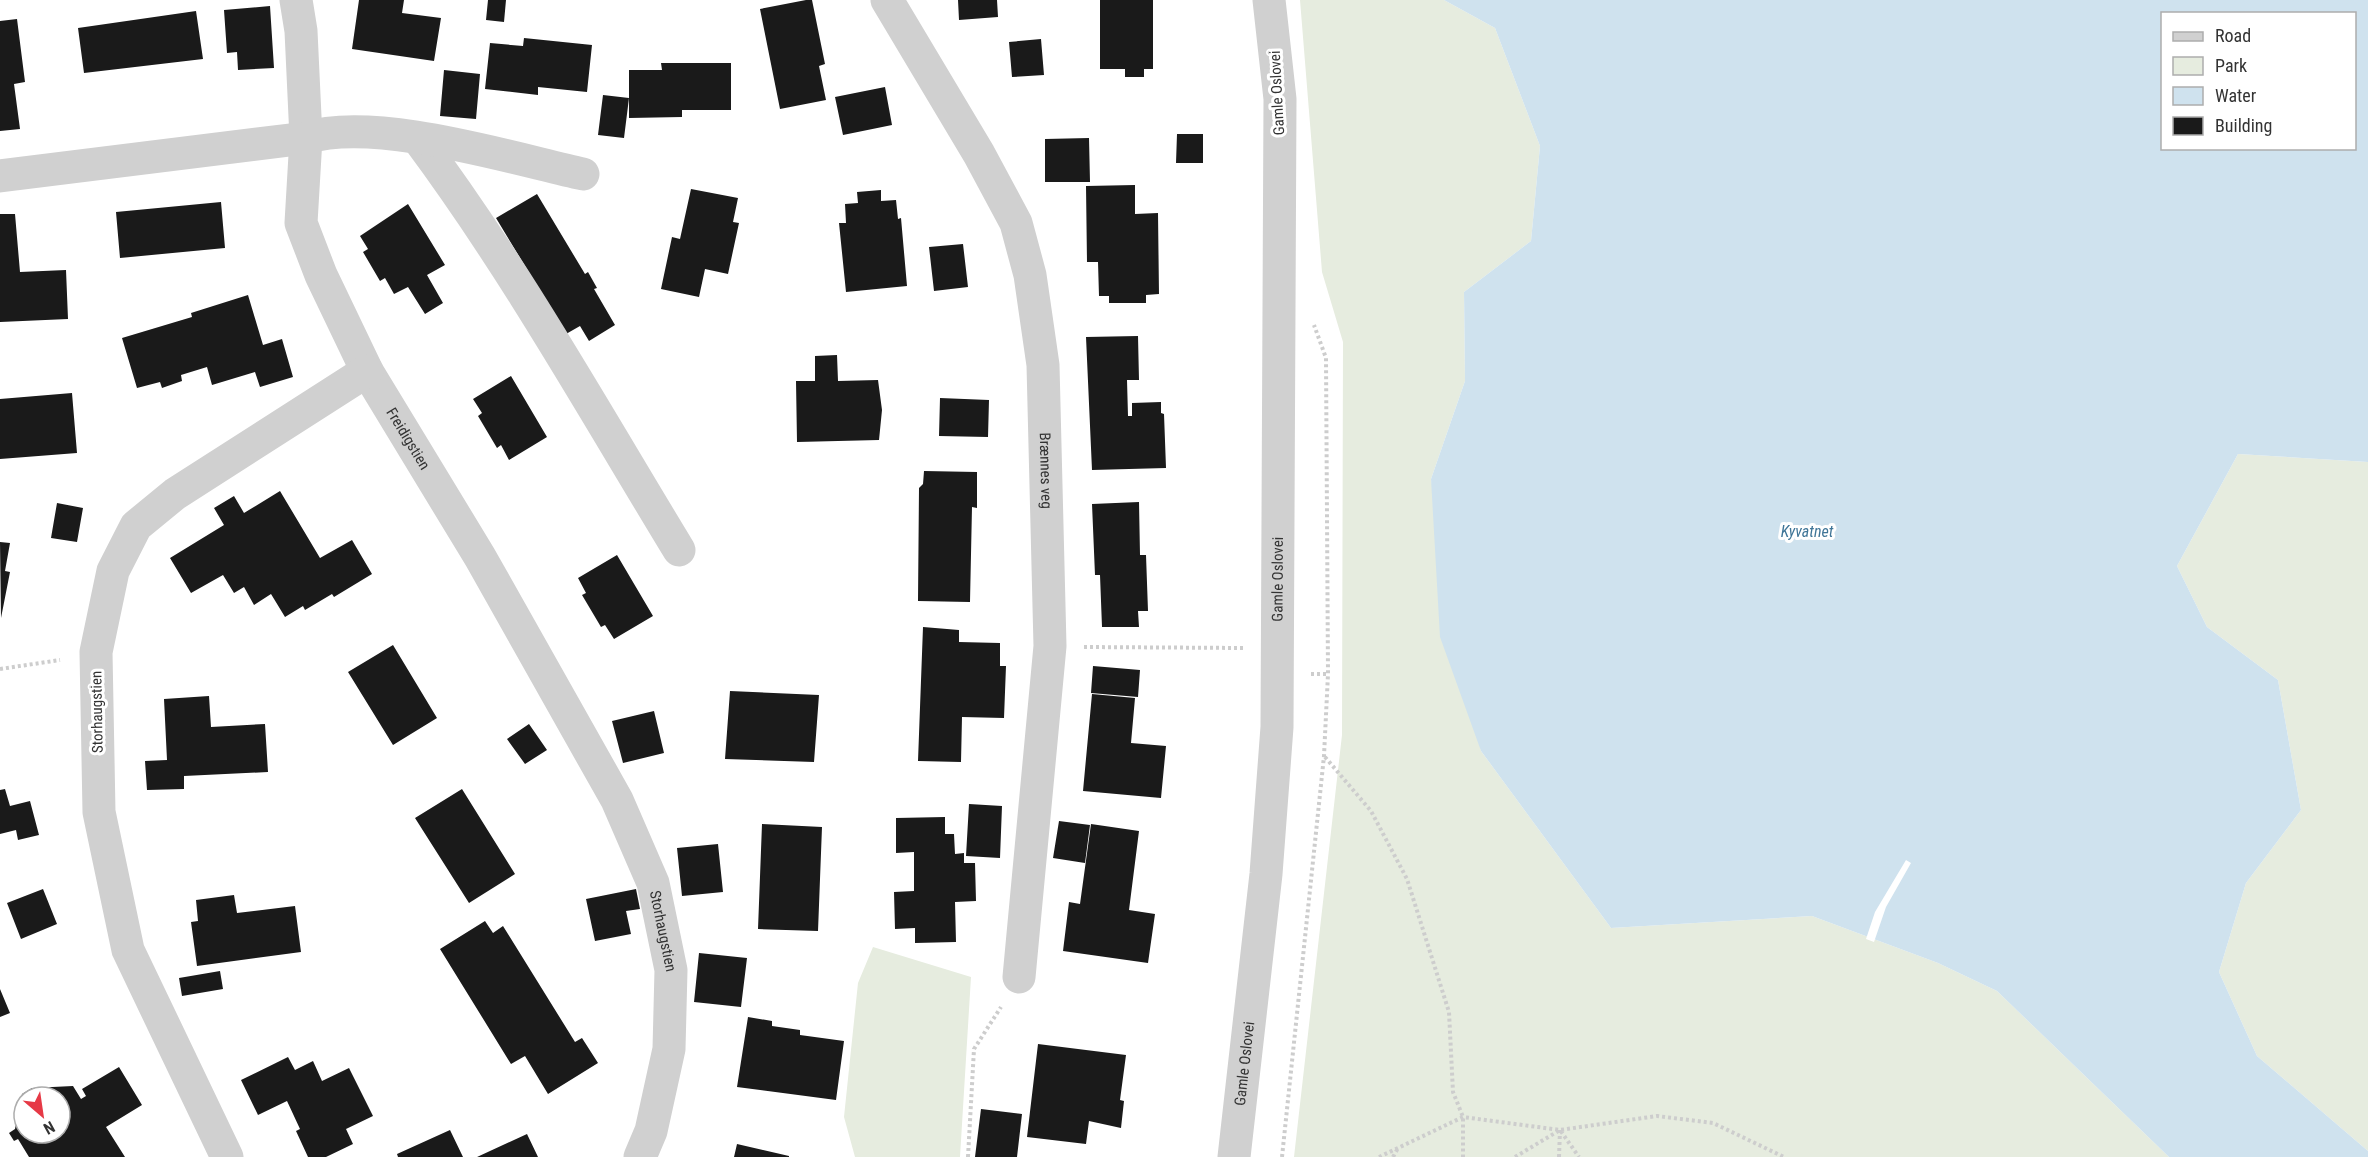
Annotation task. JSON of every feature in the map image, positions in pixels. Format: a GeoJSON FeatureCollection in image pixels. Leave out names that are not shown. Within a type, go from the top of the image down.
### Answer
{"type":"FeatureCollection","features":[{"type":"Feature","properties":{"kind":"street","name":"Freidigstien"},"geometry":{"type":"LineString","coordinates":[[296,0],[301,31],[306,138],[301,223],[321,275],[367,371],[480,557],[571,722]]}},
{"type":"Feature","properties":{"kind":"street","name":"Brænnes veg"},"geometry":{"type":"LineString","coordinates":[[887,0],[979,154],[1016,223],[1030,275],[1043,365],[1050,646],[1020,977]]}},
{"type":"Feature","properties":{"kind":"street","name":"Gamle Oslovei"},"geometry":{"type":"LineString","coordinates":[[1234,1157],[1266,874],[1277,727],[1280,99],[1269,0]]}},
{"type":"Feature","properties":{"kind":"street"},"geometry":{"type":"LineString","coordinates":[[0,176],[340,132],[376,133],[462,146],[583,174]]}},
{"type":"Feature","properties":{"kind":"street"},"geometry":{"type":"LineString","coordinates":[[419,140],[454,187],[508,269],[679,550]]}},
{"type":"Feature","properties":{"kind":"street","name":"Storhaugstien"},"geometry":{"type":"LineString","coordinates":[[227,1157],[128,950],[99,812],[96,652],[113,571],[136,526],[175,494],[367,371]]}},
{"type":"Feature","properties":{"kind":"street","name":"Storhaugstien"},"geometry":{"type":"LineString","coordinates":[[571,722],[617,800],[653,883],[671,970],[669,1048],[651,1131],[640,1157]]}},
{"type":"Feature","properties":{"kind":"path"},"geometry":{"type":"LineString","coordinates":[[1282,1157],[1324,756],[1328,674],[1326,358],[1318,331],[1308,316]]}},
{"type":"Feature","properties":{"kind":"path"},"geometry":{"type":"LineString","coordinates":[[1050,646],[1249,648]]}},
{"type":"Feature","properties":{"kind":"path"},"geometry":{"type":"LineString","coordinates":[[0,669],[96,652]]}},
{"type":"Feature","properties":{"kind":"path"},"geometry":{"type":"LineString","coordinates":[[1324,756],[1371,811],[1407,879],[1449,1012],[1453,1092],[1463,1117],[1463,1157]]}},
{"type":"Feature","properties":{"kind":"path"},"geometry":{"type":"LineString","coordinates":[[968,1157],[974,1049],[1020,977]]}},
{"type":"Feature","properties":{"kind":"path"},"geometry":{"type":"LineString","coordinates":[[1379,1157],[1463,1117],[1560,1130],[1657,1116],[1713,1123],[1784,1157]]}},
{"type":"Feature","properties":{"kind":"path"},"geometry":{"type":"LineString","coordinates":[[1515,1157],[1560,1130]]}},
{"type":"Feature","properties":{"kind":"path"},"geometry":{"type":"LineString","coordinates":[[1559,1157],[1560,1130]]}},
{"type":"Feature","properties":{"kind":"path"},"geometry":{"type":"LineString","coordinates":[[1560,1130],[1579,1157]]}},
{"type":"Feature","properties":{"kind":"path"},"geometry":{"type":"LineString","coordinates":[[1393,1157],[1398,1148]]}},
{"type":"Feature","properties":{"kind":"green space"},"geometry":{"type":"Polygon","coordinates":[[[1300,0],[1444,0],[1495,28],[1540,146],[1531,241],[1464,292],[1465,381],[1431,479],[1481,751],[1611,928],[1812,916],[1938,963],[1997,991],[2169,1157],[1294,1157],[1342,735],[1343,342],[1322,272],[1300,0]]]}},
{"type":"Feature","properties":{"kind":"green space"},"geometry":{"type":"Polygon","coordinates":[[[2238,454],[2368,462],[2368,1151],[2257,1056],[2219,972],[2246,883],[2301,810],[2278,680],[2207,627],[2177,566],[2238,454]]]}},
{"type":"Feature","properties":{"kind":"green space"},"geometry":{"type":"Polygon","coordinates":[[[873,947],[971,977],[960,1157],[855,1157],[844,1117],[858,983],[873,947]]]}},
{"type":"Feature","properties":{"kind":"water","name":"Kyvatnet"},"geometry":{"type":"Polygon","coordinates":[[[1444,0],[2368,0],[2368,462],[2238,454],[2177,566],[2207,627],[2278,680],[2301,810],[2246,883],[2219,972],[2257,1056],[2368,1151],[2368,1157],[2169,1157],[1997,991],[1938,963],[1812,916],[1611,928],[1481,751],[1440,637],[1431,479],[1465,381],[1464,292],[1531,241],[1540,146],[1495,28],[1444,0]]]}},
{"type":"Feature","properties":{"kind":"pier"},"geometry":{"type":"Polygon","coordinates":[[[1906,860],[1911,863],[1886,907],[1874,942],[1866,939],[1875,912],[1906,860]]]}},
{"type":"Feature","properties":{"kind":"building"},"geometry":{"type":"Polygon","coordinates":[[[359,0],[404,0],[402,13],[441,18],[434,61],[352,49],[359,0]]]}},
{"type":"Feature","properties":{"kind":"building"},"geometry":{"type":"Polygon","coordinates":[[[488,0],[506,0],[504,22],[486,20],[488,0]]]}},
{"type":"Feature","properties":{"kind":"building"},"geometry":{"type":"Polygon","coordinates":[[[812,0],[825,64],[819,66],[826,100],[780,109],[760,9],[812,0]]]}},
{"type":"Feature","properties":{"kind":"building"},"geometry":{"type":"Polygon","coordinates":[[[958,0],[997,0],[998,17],[959,20],[958,0]]]}},
{"type":"Feature","properties":{"kind":"building"},"geometry":{"type":"Polygon","coordinates":[[[1100,0],[1153,0],[1153,69],[1144,69],[1144,77],[1125,77],[1125,69],[1100,69],[1100,0]]]}},
{"type":"Feature","properties":{"kind":"building"},"geometry":{"type":"Polygon","coordinates":[[[270,6],[274,68],[238,70],[237,52],[227,53],[224,10],[270,6]]]}},
{"type":"Feature","properties":{"kind":"building"},"geometry":{"type":"Polygon","coordinates":[[[196,11],[203,59],[84,73],[78,28],[196,11]]]}},
{"type":"Feature","properties":{"kind":"building"},"geometry":{"type":"Polygon","coordinates":[[[17,19],[25,82],[14,84],[20,129],[0,131],[0,21],[17,19]]]}},
{"type":"Feature","properties":{"kind":"building"},"geometry":{"type":"Polygon","coordinates":[[[524,38],[592,45],[587,92],[538,87],[538,95],[485,89],[490,43],[523,46],[524,38]]]}},
{"type":"Feature","properties":{"kind":"building"},"geometry":{"type":"Polygon","coordinates":[[[1041,39],[1044,75],[1012,77],[1009,42],[1041,39]]]}},
{"type":"Feature","properties":{"kind":"building"},"geometry":{"type":"Polygon","coordinates":[[[661,63],[731,63],[731,110],[682,110],[682,117],[629,118],[629,70],[662,70],[661,63]]]}},
{"type":"Feature","properties":{"kind":"building"},"geometry":{"type":"Polygon","coordinates":[[[444,70],[480,74],[476,119],[440,116],[444,70]]]}},
{"type":"Feature","properties":{"kind":"building"},"geometry":{"type":"Polygon","coordinates":[[[885,87],[892,125],[843,135],[835,97],[885,87]]]}},
{"type":"Feature","properties":{"kind":"building"},"geometry":{"type":"Polygon","coordinates":[[[603,95],[629,98],[624,138],[598,135],[603,95]]]}},
{"type":"Feature","properties":{"kind":"building"},"geometry":{"type":"Polygon","coordinates":[[[1177,134],[1203,134],[1203,163],[1176,163],[1177,134]]]}},
{"type":"Feature","properties":{"kind":"building"},"geometry":{"type":"Polygon","coordinates":[[[1089,138],[1090,182],[1045,182],[1045,139],[1089,138]]]}},
{"type":"Feature","properties":{"kind":"building"},"geometry":{"type":"Polygon","coordinates":[[[1135,185],[1135,214],[1158,213],[1159,294],[1146,295],[1146,303],[1109,303],[1109,296],[1099,296],[1098,262],[1087,262],[1086,186],[1135,185]]]}},
{"type":"Feature","properties":{"kind":"building"},"geometry":{"type":"Polygon","coordinates":[[[691,189],[738,198],[733,222],[739,223],[728,274],[705,269],[699,297],[661,289],[672,237],[680,239],[691,189]]]}},
{"type":"Feature","properties":{"kind":"building"},"geometry":{"type":"Polygon","coordinates":[[[881,190],[881,201],[896,200],[898,219],[901,218],[907,286],[846,292],[839,223],[846,223],[845,204],[858,203],[857,192],[881,190]]]}},
{"type":"Feature","properties":{"kind":"building"},"geometry":{"type":"Polygon","coordinates":[[[537,194],[585,274],[588,272],[597,288],[594,289],[615,325],[589,341],[580,326],[566,334],[496,218],[537,194]]]}},
{"type":"Feature","properties":{"kind":"building"},"geometry":{"type":"Polygon","coordinates":[[[221,202],[225,248],[120,258],[116,212],[221,202]]]}},
{"type":"Feature","properties":{"kind":"building"},"geometry":{"type":"Polygon","coordinates":[[[408,204],[445,265],[427,275],[443,303],[425,314],[408,287],[394,294],[385,278],[380,281],[363,252],[368,249],[360,236],[408,204]]]}},
{"type":"Feature","properties":{"kind":"building"},"geometry":{"type":"Polygon","coordinates":[[[0,214],[15,214],[20,272],[66,270],[68,319],[0,322],[0,214]]]}},
{"type":"Feature","properties":{"kind":"building"},"geometry":{"type":"Polygon","coordinates":[[[963,244],[968,287],[934,291],[929,247],[963,244]]]}},
{"type":"Feature","properties":{"kind":"building"},"geometry":{"type":"Polygon","coordinates":[[[248,295],[263,345],[282,339],[293,377],[260,387],[255,372],[212,385],[207,367],[181,375],[182,381],[162,388],[160,382],[137,388],[122,338],[192,317],[191,313],[248,295]]]}},
{"type":"Feature","properties":{"kind":"building"},"geometry":{"type":"Polygon","coordinates":[[[1138,336],[1139,380],[1127,380],[1128,416],[1132,416],[1132,403],[1161,402],[1161,413],[1164,414],[1166,468],[1092,470],[1086,337],[1138,336]]]}},
{"type":"Feature","properties":{"kind":"building"},"geometry":{"type":"Polygon","coordinates":[[[837,355],[838,381],[878,380],[882,410],[879,440],[797,442],[796,381],[815,381],[815,356],[837,355]]]}},
{"type":"Feature","properties":{"kind":"building"},"geometry":{"type":"Polygon","coordinates":[[[511,376],[547,437],[509,460],[501,445],[497,448],[478,416],[482,413],[473,399],[511,376]]]}},
{"type":"Feature","properties":{"kind":"building"},"geometry":{"type":"Polygon","coordinates":[[[72,393],[77,453],[0,459],[0,399],[72,393]]]}},
{"type":"Feature","properties":{"kind":"building"},"geometry":{"type":"Polygon","coordinates":[[[940,398],[989,400],[988,437],[939,436],[940,398]]]}},
{"type":"Feature","properties":{"kind":"building"},"geometry":{"type":"Polygon","coordinates":[[[924,471],[977,472],[977,508],[972,507],[970,602],[918,601],[919,488],[923,484],[924,471]]]}},
{"type":"Feature","properties":{"kind":"building"},"geometry":{"type":"Polygon","coordinates":[[[280,491],[320,558],[352,540],[372,574],[334,597],[332,594],[305,610],[303,606],[285,617],[271,594],[254,605],[244,587],[234,593],[223,575],[191,593],[170,558],[224,525],[214,508],[234,496],[244,513],[280,491]]]}},
{"type":"Feature","properties":{"kind":"building"},"geometry":{"type":"Polygon","coordinates":[[[1139,502],[1140,555],[1146,555],[1148,611],[1138,611],[1139,627],[1102,627],[1100,575],[1095,575],[1092,504],[1139,502]]]}},
{"type":"Feature","properties":{"kind":"building"},"geometry":{"type":"Polygon","coordinates":[[[57,503],[83,508],[77,542],[51,538],[57,503]]]}},
{"type":"Feature","properties":{"kind":"building"},"geometry":{"type":"Polygon","coordinates":[[[0,542],[10,543],[5,571],[10,572],[1,618],[0,542]]]}},
{"type":"Feature","properties":{"kind":"building"},"geometry":{"type":"Polygon","coordinates":[[[617,555],[653,616],[614,639],[605,625],[601,627],[582,595],[586,593],[578,578],[617,555]]]}},
{"type":"Feature","properties":{"kind":"building"},"geometry":{"type":"Polygon","coordinates":[[[923,627],[959,630],[959,642],[1000,643],[1000,666],[1006,666],[1004,718],[962,717],[961,762],[918,761],[923,627]]]}},
{"type":"Feature","properties":{"kind":"building"},"geometry":{"type":"Polygon","coordinates":[[[393,645],[437,718],[393,745],[348,672],[393,645]]]}},
{"type":"Feature","properties":{"kind":"building"},"geometry":{"type":"Polygon","coordinates":[[[1093,666],[1140,670],[1138,697],[1091,693],[1093,666]]]}},
{"type":"Feature","properties":{"kind":"building"},"geometry":{"type":"Polygon","coordinates":[[[730,691],[819,695],[814,762],[725,759],[730,691]]]}},
{"type":"Feature","properties":{"kind":"building"},"geometry":{"type":"Polygon","coordinates":[[[1092,694],[1135,698],[1131,743],[1166,746],[1161,798],[1083,791],[1092,694]]]}},
{"type":"Feature","properties":{"kind":"building"},"geometry":{"type":"Polygon","coordinates":[[[209,696],[211,727],[265,724],[268,772],[184,776],[184,789],[147,790],[145,761],[167,760],[164,699],[209,696]]]}},
{"type":"Feature","properties":{"kind":"building"},"geometry":{"type":"Polygon","coordinates":[[[654,711],[664,753],[623,763],[612,721],[654,711]]]}},
{"type":"Feature","properties":{"kind":"building"},"geometry":{"type":"Polygon","coordinates":[[[529,724],[547,750],[525,764],[507,739],[529,724]]]}},
{"type":"Feature","properties":{"kind":"building"},"geometry":{"type":"Polygon","coordinates":[[[5,789],[10,806],[30,801],[39,835],[18,840],[16,830],[0,834],[0,790],[5,789]]]}},
{"type":"Feature","properties":{"kind":"building"},"geometry":{"type":"Polygon","coordinates":[[[462,789],[515,874],[469,903],[415,818],[462,789]]]}},
{"type":"Feature","properties":{"kind":"building"},"geometry":{"type":"Polygon","coordinates":[[[969,804],[1002,806],[1000,858],[966,856],[969,804]]]}},
{"type":"Feature","properties":{"kind":"building"},"geometry":{"type":"Polygon","coordinates":[[[945,817],[945,834],[954,834],[955,854],[964,853],[964,863],[975,863],[976,901],[955,902],[956,942],[915,943],[915,928],[895,929],[894,892],[914,891],[914,852],[896,853],[896,818],[945,817]]]}},
{"type":"Feature","properties":{"kind":"building"},"geometry":{"type":"Polygon","coordinates":[[[1059,821],[1090,825],[1085,863],[1053,858],[1059,821]]]}},
{"type":"Feature","properties":{"kind":"building"},"geometry":{"type":"Polygon","coordinates":[[[762,824],[822,827],[818,931],[758,929],[762,824]]]}},
{"type":"Feature","properties":{"kind":"building"},"geometry":{"type":"Polygon","coordinates":[[[1091,824],[1139,831],[1129,910],[1155,914],[1148,963],[1063,951],[1069,902],[1080,904],[1091,824]]]}},
{"type":"Feature","properties":{"kind":"building"},"geometry":{"type":"Polygon","coordinates":[[[718,844],[723,892],[682,896],[677,848],[718,844]]]}},
{"type":"Feature","properties":{"kind":"building"},"geometry":{"type":"Polygon","coordinates":[[[43,889],[57,924],[21,939],[7,903],[43,889]]]}},
{"type":"Feature","properties":{"kind":"building"},"geometry":{"type":"Polygon","coordinates":[[[636,889],[640,909],[626,911],[631,934],[595,941],[586,899],[636,889]]]}},
{"type":"Feature","properties":{"kind":"building"},"geometry":{"type":"Polygon","coordinates":[[[234,895],[237,913],[295,906],[301,952],[197,966],[191,922],[198,921],[196,900],[234,895]]]}},
{"type":"Feature","properties":{"kind":"building"},"geometry":{"type":"Polygon","coordinates":[[[485,921],[493,933],[503,926],[575,1042],[582,1038],[598,1063],[548,1094],[525,1056],[511,1064],[440,949],[485,921]]]}},
{"type":"Feature","properties":{"kind":"building"},"geometry":{"type":"Polygon","coordinates":[[[699,953],[747,958],[741,1007],[694,1002],[699,953]]]}},
{"type":"Feature","properties":{"kind":"building"},"geometry":{"type":"Polygon","coordinates":[[[220,971],[223,989],[182,996],[179,978],[220,971]]]}},
{"type":"Feature","properties":{"kind":"building"},"geometry":{"type":"Polygon","coordinates":[[[0,989],[10,1013],[0,1017],[0,989]]]}},
{"type":"Feature","properties":{"kind":"building"},"geometry":{"type":"Polygon","coordinates":[[[748,1017],[772,1021],[772,1026],[800,1030],[800,1035],[844,1041],[836,1100],[737,1087],[748,1017]]]}},
{"type":"Feature","properties":{"kind":"building"},"geometry":{"type":"Polygon","coordinates":[[[1038,1044],[1126,1055],[1120,1100],[1124,1101],[1121,1128],[1089,1121],[1086,1144],[1027,1137],[1038,1044]]]}},
{"type":"Feature","properties":{"kind":"building"},"geometry":{"type":"Polygon","coordinates":[[[288,1057],[295,1070],[313,1061],[322,1081],[349,1068],[373,1116],[346,1129],[353,1144],[326,1157],[308,1157],[296,1131],[300,1129],[287,1101],[258,1115],[241,1080],[288,1057]]]}},
{"type":"Feature","properties":{"kind":"building"},"geometry":{"type":"Polygon","coordinates":[[[119,1067],[142,1105],[106,1127],[125,1157],[29,1157],[22,1145],[72,1145],[72,1086],[81,1099],[86,1096],[82,1089],[119,1067]]]}},
{"type":"Feature","properties":{"kind":"building"},"geometry":{"type":"Polygon","coordinates":[[[981,1109],[1022,1114],[1017,1157],[975,1157],[981,1109]]]}},
{"type":"Feature","properties":{"kind":"building"},"geometry":{"type":"Polygon","coordinates":[[[450,1130],[463,1157],[398,1157],[397,1154],[450,1130]]]}},
{"type":"Feature","properties":{"kind":"building"},"geometry":{"type":"Polygon","coordinates":[[[527,1134],[538,1157],[477,1157],[527,1134]]]}},
{"type":"Feature","properties":{"kind":"building"},"geometry":{"type":"Polygon","coordinates":[[[737,1144],[789,1156],[789,1157],[734,1157],[737,1144]]]}}]}
